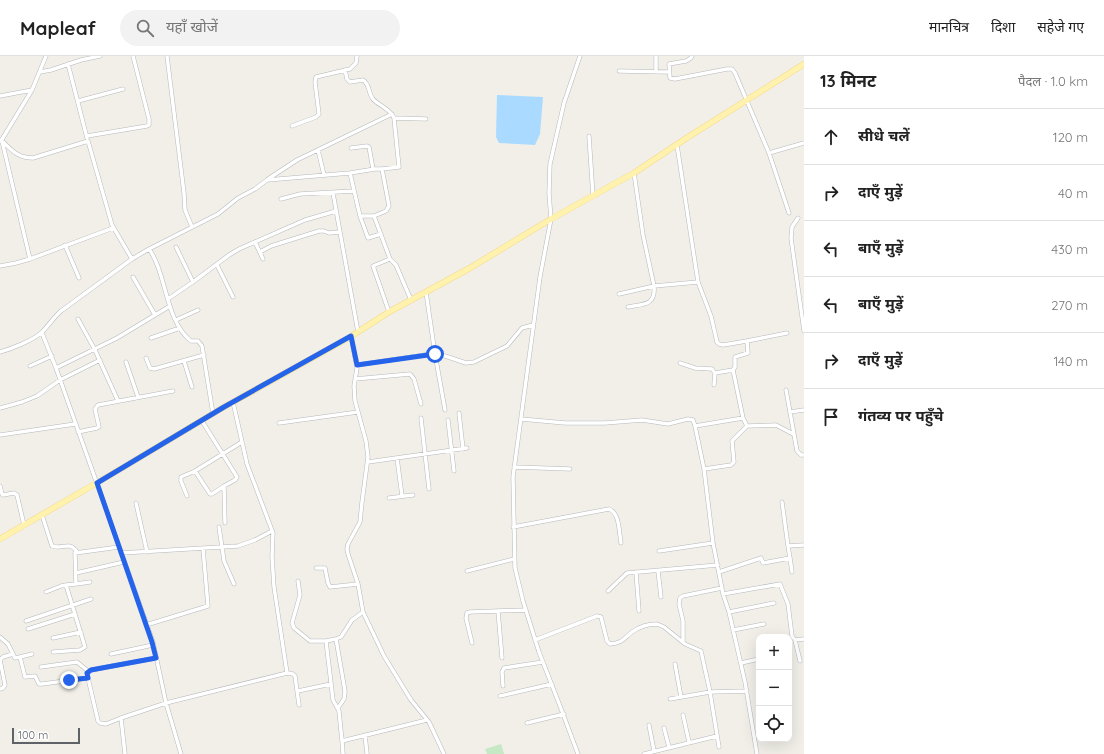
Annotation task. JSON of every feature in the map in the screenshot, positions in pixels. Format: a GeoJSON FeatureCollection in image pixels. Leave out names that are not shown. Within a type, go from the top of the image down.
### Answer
{"type":"FeatureCollection","features":[{"type":"Feature","properties":{"kind":"main road"},"geometry":{"type":"LineString","coordinates":[[0,539],[233,402],[358,332],[389,312],[470,268],[551,219],[634,173],[804,64]]}},
{"type":"Feature","properties":{"kind":"street"},"geometry":{"type":"LineString","coordinates":[[30,259],[1,141],[32,90],[46,56]]}},
{"type":"Feature","properties":{"kind":"street"},"geometry":{"type":"LineString","coordinates":[[40,72],[100,56]]}},
{"type":"Feature","properties":{"kind":"street"},"geometry":{"type":"LineString","coordinates":[[87,136],[149,125],[149,119],[133,56]]}},
{"type":"Feature","properties":{"kind":"street"},"geometry":{"type":"LineString","coordinates":[[167,56],[185,210],[192,227]]}},
{"type":"Feature","properties":{"kind":"street"},"geometry":{"type":"LineString","coordinates":[[292,126],[316,117],[319,114],[315,82],[316,77],[350,68],[356,63],[357,56]]}},
{"type":"Feature","properties":{"kind":"street"},"geometry":{"type":"LineString","coordinates":[[578,754],[535,640],[515,568],[513,477],[540,277],[551,219],[549,193],[550,164],[564,104],[580,56]]}},
{"type":"Feature","properties":{"kind":"street"},"geometry":{"type":"LineString","coordinates":[[656,56],[656,71]]}},
{"type":"Feature","properties":{"kind":"street"},"geometry":{"type":"LineString","coordinates":[[692,56],[686,61],[670,63],[668,66],[670,78],[675,79],[732,69],[769,153],[789,213]]}},
{"type":"Feature","properties":{"kind":"street"},"geometry":{"type":"LineString","coordinates":[[68,64],[108,213],[113,228],[132,259]]}},
{"type":"Feature","properties":{"kind":"street"},"geometry":{"type":"LineString","coordinates":[[267,180],[399,167],[394,118],[392,114],[372,98],[366,81],[348,81],[345,70]]}},
{"type":"Feature","properties":{"kind":"street"},"geometry":{"type":"LineString","coordinates":[[619,71],[669,72]]}},
{"type":"Feature","properties":{"kind":"street"},"geometry":{"type":"LineString","coordinates":[[78,101],[123,89]]}},
{"type":"Feature","properties":{"kind":"street"},"geometry":{"type":"LineString","coordinates":[[0,96],[32,90]]}},
{"type":"Feature","properties":{"kind":"street"},"geometry":{"type":"LineString","coordinates":[[0,352],[20,345],[42,333],[61,311],[132,259],[222,211],[238,198],[255,189],[297,160],[392,114]]}},
{"type":"Feature","properties":{"kind":"street"},"geometry":{"type":"LineString","coordinates":[[394,118],[426,119]]}},
{"type":"Feature","properties":{"kind":"street"},"geometry":{"type":"LineString","coordinates":[[589,136],[593,196]]}},
{"type":"Feature","properties":{"kind":"street"},"geometry":{"type":"LineString","coordinates":[[1,141],[19,156],[32,158],[88,141]]}},
{"type":"Feature","properties":{"kind":"street"},"geometry":{"type":"LineString","coordinates":[[769,153],[804,143]]}},
{"type":"Feature","properties":{"kind":"street"},"geometry":{"type":"LineString","coordinates":[[677,145],[698,282],[711,316],[717,342],[723,345],[787,333]]}},
{"type":"Feature","properties":{"kind":"street"},"geometry":{"type":"LineString","coordinates":[[351,148],[369,147],[373,167],[375,169]]}},
{"type":"Feature","properties":{"kind":"street"},"geometry":{"type":"LineString","coordinates":[[318,150],[324,175]]}},
{"type":"Feature","properties":{"kind":"street"},"geometry":{"type":"LineString","coordinates":[[360,216],[374,216],[386,211],[389,206],[382,169]]}},
{"type":"Feature","properties":{"kind":"street"},"geometry":{"type":"LineString","coordinates":[[350,173],[360,216],[368,238],[381,234]]}},
{"type":"Feature","properties":{"kind":"street"},"geometry":{"type":"LineString","coordinates":[[628,307],[651,302],[654,297],[654,286],[643,235],[634,173]]}},
{"type":"Feature","properties":{"kind":"street"},"geometry":{"type":"LineString","coordinates":[[281,199],[300,194],[354,191]]}},
{"type":"Feature","properties":{"kind":"street"},"geometry":{"type":"LineString","coordinates":[[333,193],[358,332]]}},
{"type":"Feature","properties":{"kind":"street"},"geometry":{"type":"LineString","coordinates":[[168,298],[193,282],[233,252],[305,220],[336,211]]}},
{"type":"Feature","properties":{"kind":"street"},"geometry":{"type":"LineString","coordinates":[[374,216],[390,259],[396,265],[411,300]]}},
{"type":"Feature","properties":{"kind":"street"},"geometry":{"type":"LineString","coordinates":[[798,218],[792,227],[791,238],[804,331]]}},
{"type":"Feature","properties":{"kind":"street"},"geometry":{"type":"LineString","coordinates":[[0,266],[30,259],[113,228]]}},
{"type":"Feature","properties":{"kind":"street"},"geometry":{"type":"LineString","coordinates":[[260,252],[271,246],[319,231],[328,233],[340,232]]}},
{"type":"Feature","properties":{"kind":"street"},"geometry":{"type":"LineString","coordinates":[[255,242],[263,260]]}},
{"type":"Feature","properties":{"kind":"street"},"geometry":{"type":"LineString","coordinates":[[66,245],[79,278]]}},
{"type":"Feature","properties":{"kind":"street"},"geometry":{"type":"LineString","coordinates":[[176,247],[193,282]]}},
{"type":"Feature","properties":{"kind":"street"},"geometry":{"type":"LineString","coordinates":[[149,249],[157,261],[170,306],[180,328],[191,341],[200,342],[204,355],[213,414]]}},
{"type":"Feature","properties":{"kind":"street"},"geometry":{"type":"LineString","coordinates":[[389,312],[373,266],[390,259]]}},
{"type":"Feature","properties":{"kind":"street"},"geometry":{"type":"LineString","coordinates":[[217,265],[234,297]]}},
{"type":"Feature","properties":{"kind":"street"},"geometry":{"type":"LineString","coordinates":[[133,277],[155,315]]}},
{"type":"Feature","properties":{"kind":"street"},"geometry":{"type":"LineString","coordinates":[[619,294],[654,286],[698,282]]}},
{"type":"Feature","properties":{"kind":"street"},"geometry":{"type":"LineString","coordinates":[[426,292],[445,410]]}},
{"type":"Feature","properties":{"kind":"street"},"geometry":{"type":"LineString","coordinates":[[56,368],[95,350],[134,329],[170,306]]}},
{"type":"Feature","properties":{"kind":"street"},"geometry":{"type":"LineString","coordinates":[[176,320],[198,310]]}},
{"type":"Feature","properties":{"kind":"street"},"geometry":{"type":"LineString","coordinates":[[78,319],[100,360],[118,401]]}},
{"type":"Feature","properties":{"kind":"street"},"geometry":{"type":"LineString","coordinates":[[357,365],[435,354],[466,363],[474,362],[507,346],[522,328],[533,325]]}},
{"type":"Feature","properties":{"kind":"street"},"geometry":{"type":"LineString","coordinates":[[151,338],[180,328]]}},
{"type":"Feature","properties":{"kind":"street"},"geometry":{"type":"LineString","coordinates":[[42,333],[52,356],[122,553],[153,646],[166,703],[181,754]]}},
{"type":"Feature","properties":{"kind":"street"},"geometry":{"type":"LineString","coordinates":[[351,336],[357,365],[354,393],[367,445],[368,462],[360,522],[347,549],[358,584],[363,612],[384,656],[411,700],[427,720],[444,754]]}},
{"type":"Feature","properties":{"kind":"street"},"geometry":{"type":"LineString","coordinates":[[747,341],[748,353],[735,357],[735,368],[733,370],[743,418],[747,426]]}},
{"type":"Feature","properties":{"kind":"street"},"geometry":{"type":"LineString","coordinates":[[146,358],[149,367],[152,369],[204,355]]}},
{"type":"Feature","properties":{"kind":"street"},"geometry":{"type":"LineString","coordinates":[[30,366],[52,356]]}},
{"type":"Feature","properties":{"kind":"street"},"geometry":{"type":"LineString","coordinates":[[0,408],[33,398],[60,380],[100,360]]}},
{"type":"Feature","properties":{"kind":"street"},"geometry":{"type":"LineString","coordinates":[[184,361],[192,386]]}},
{"type":"Feature","properties":{"kind":"street"},"geometry":{"type":"LineString","coordinates":[[126,362],[138,397]]}},
{"type":"Feature","properties":{"kind":"street"},"geometry":{"type":"LineString","coordinates":[[680,363],[695,368],[712,369],[715,373],[714,385]]}},
{"type":"Feature","properties":{"kind":"street"},"geometry":{"type":"LineString","coordinates":[[715,373],[733,370]]}},
{"type":"Feature","properties":{"kind":"street"},"geometry":{"type":"LineString","coordinates":[[355,380],[410,374],[414,379],[421,404]]}},
{"type":"Feature","properties":{"kind":"street"},"geometry":{"type":"LineString","coordinates":[[786,390],[797,451],[801,455],[804,455]]}},
{"type":"Feature","properties":{"kind":"street"},"geometry":{"type":"LineString","coordinates":[[78,432],[99,427],[95,409],[96,406],[174,391]]}},
{"type":"Feature","properties":{"kind":"street"},"geometry":{"type":"LineString","coordinates":[[233,402],[247,464],[272,531],[274,587],[288,673]]}},
{"type":"Feature","properties":{"kind":"street"},"geometry":{"type":"LineString","coordinates":[[790,412],[804,410]]}},
{"type":"Feature","properties":{"kind":"street"},"geometry":{"type":"LineString","coordinates":[[279,423],[358,412]]}},
{"type":"Feature","properties":{"kind":"street"},"geometry":{"type":"LineString","coordinates":[[368,462],[465,449],[459,413]]}},
{"type":"Feature","properties":{"kind":"street"},"geometry":{"type":"LineString","coordinates":[[421,418],[428,489]]}},
{"type":"Feature","properties":{"kind":"street"},"geometry":{"type":"LineString","coordinates":[[521,418],[565,423],[605,423],[642,420],[668,424],[688,419],[693,420],[704,469],[714,543],[723,594],[729,612],[747,691],[757,754]]}},
{"type":"Feature","properties":{"kind":"street"},"geometry":{"type":"LineString","coordinates":[[695,426],[743,418]]}},
{"type":"Feature","properties":{"kind":"street"},"geometry":{"type":"LineString","coordinates":[[448,420],[454,471]]}},
{"type":"Feature","properties":{"kind":"street"},"geometry":{"type":"LineString","coordinates":[[196,471],[210,494],[235,480],[237,477],[202,421]]}},
{"type":"Feature","properties":{"kind":"street"},"geometry":{"type":"LineString","coordinates":[[0,435],[75,424]]}},
{"type":"Feature","properties":{"kind":"street"},"geometry":{"type":"LineString","coordinates":[[704,469],[731,465],[734,462],[732,441],[747,426],[776,425],[793,434]]}},
{"type":"Feature","properties":{"kind":"street"},"geometry":{"type":"LineString","coordinates":[[187,496],[181,481],[181,477],[196,471],[242,442]]}},
{"type":"Feature","properties":{"kind":"street"},"geometry":{"type":"LineString","coordinates":[[397,458],[402,496]]}},
{"type":"Feature","properties":{"kind":"street"},"geometry":{"type":"LineString","coordinates":[[514,467],[570,469]]}},
{"type":"Feature","properties":{"kind":"street"},"geometry":{"type":"LineString","coordinates":[[0,486],[3,496],[14,493],[18,495],[24,525]]}},
{"type":"Feature","properties":{"kind":"street"},"geometry":{"type":"LineString","coordinates":[[224,486],[225,523]]}},
{"type":"Feature","properties":{"kind":"street"},"geometry":{"type":"LineString","coordinates":[[389,498],[413,494]]}},
{"type":"Feature","properties":{"kind":"street"},"geometry":{"type":"LineString","coordinates":[[782,502],[792,572]]}},
{"type":"Feature","properties":{"kind":"street"},"geometry":{"type":"LineString","coordinates":[[136,503],[147,552]]}},
{"type":"Feature","properties":{"kind":"street"},"geometry":{"type":"LineString","coordinates":[[513,527],[609,509],[615,512],[617,517],[621,543]]}},
{"type":"Feature","properties":{"kind":"street"},"geometry":{"type":"LineString","coordinates":[[42,515],[52,546],[56,547],[70,545],[74,547],[77,552]]}},
{"type":"Feature","properties":{"kind":"street"},"geometry":{"type":"LineString","coordinates":[[219,527],[225,565],[234,584]]}},
{"type":"Feature","properties":{"kind":"street"},"geometry":{"type":"LineString","coordinates":[[122,553],[238,546],[255,540],[272,531]]}},
{"type":"Feature","properties":{"kind":"street"},"geometry":{"type":"LineString","coordinates":[[658,551],[714,543]]}},
{"type":"Feature","properties":{"kind":"street"},"geometry":{"type":"LineString","coordinates":[[788,546],[804,545]]}},
{"type":"Feature","properties":{"kind":"street"},"geometry":{"type":"LineString","coordinates":[[77,552],[119,547]]}},
{"type":"Feature","properties":{"kind":"street"},"geometry":{"type":"LineString","coordinates":[[146,625],[208,606],[203,548]]}},
{"type":"Feature","properties":{"kind":"street"},"geometry":{"type":"LineString","coordinates":[[76,584],[74,555],[77,552]]}},
{"type":"Feature","properties":{"kind":"street"},"geometry":{"type":"LineString","coordinates":[[719,572],[762,558],[763,563],[790,558]]}},
{"type":"Feature","properties":{"kind":"street"},"geometry":{"type":"LineString","coordinates":[[467,571],[514,559]]}},
{"type":"Feature","properties":{"kind":"street"},"geometry":{"type":"LineString","coordinates":[[76,573],[124,562]]}},
{"type":"Feature","properties":{"kind":"street"},"geometry":{"type":"LineString","coordinates":[[608,591],[627,573],[718,565]]}},
{"type":"Feature","properties":{"kind":"street"},"geometry":{"type":"LineString","coordinates":[[316,568],[325,568],[330,587],[358,584]]}},
{"type":"Feature","properties":{"kind":"street"},"geometry":{"type":"LineString","coordinates":[[658,571],[662,597]]}},
{"type":"Feature","properties":{"kind":"street"},"geometry":{"type":"LineString","coordinates":[[636,572],[639,611]]}},
{"type":"Feature","properties":{"kind":"street"},"geometry":{"type":"LineString","coordinates":[[298,581],[300,595],[292,619],[293,626],[310,641],[326,642],[336,639],[343,634],[352,620],[363,612]]}},
{"type":"Feature","properties":{"kind":"street"},"geometry":{"type":"LineString","coordinates":[[46,592],[60,586],[90,582]]}},
{"type":"Feature","properties":{"kind":"street"},"geometry":{"type":"LineString","coordinates":[[723,594],[780,584],[788,604],[792,636],[795,640],[800,661]]}},
{"type":"Feature","properties":{"kind":"street"},"geometry":{"type":"LineString","coordinates":[[53,652],[83,648],[85,645],[66,585]]}},
{"type":"Feature","properties":{"kind":"street"},"geometry":{"type":"LineString","coordinates":[[683,642],[683,622],[679,604],[680,598],[683,596],[722,588]]}},
{"type":"Feature","properties":{"kind":"street"},"geometry":{"type":"LineString","coordinates":[[26,621],[91,599]]}},
{"type":"Feature","properties":{"kind":"street"},"geometry":{"type":"LineString","coordinates":[[729,612],[774,603]]}},
{"type":"Feature","properties":{"kind":"street"},"geometry":{"type":"LineString","coordinates":[[472,643],[466,618],[468,613],[526,610]]}},
{"type":"Feature","properties":{"kind":"street"},"geometry":{"type":"LineString","coordinates":[[498,611],[502,658]]}},
{"type":"Feature","properties":{"kind":"street"},"geometry":{"type":"LineString","coordinates":[[28,629],[75,614]]}},
{"type":"Feature","properties":{"kind":"street"},"geometry":{"type":"LineString","coordinates":[[535,640],[597,616],[601,617],[607,641],[610,644],[623,640],[637,628],[657,624],[664,627],[683,642],[701,651],[710,692],[719,747]]}},
{"type":"Feature","properties":{"kind":"street"},"geometry":{"type":"LineString","coordinates":[[733,630],[764,624]]}},
{"type":"Feature","properties":{"kind":"street"},"geometry":{"type":"LineString","coordinates":[[53,638],[81,632]]}},
{"type":"Feature","properties":{"kind":"street"},"geometry":{"type":"LineString","coordinates":[[0,637],[8,644],[15,658],[32,654]]}},
{"type":"Feature","properties":{"kind":"street"},"geometry":{"type":"LineString","coordinates":[[336,639],[345,691],[344,699],[338,708]]}},
{"type":"Feature","properties":{"kind":"street"},"geometry":{"type":"LineString","coordinates":[[795,640],[804,639]]}},
{"type":"Feature","properties":{"kind":"street"},"geometry":{"type":"LineString","coordinates":[[326,642],[334,703],[338,708],[343,754]]}},
{"type":"Feature","properties":{"kind":"street"},"geometry":{"type":"LineString","coordinates":[[110,654],[153,646]]}},
{"type":"Feature","properties":{"kind":"street"},"geometry":{"type":"LineString","coordinates":[[0,689],[5,685],[0,660],[13,654]]}},
{"type":"Feature","properties":{"kind":"street"},"geometry":{"type":"LineString","coordinates":[[20,657],[24,676],[27,678],[35,676],[39,684],[88,678]]}},
{"type":"Feature","properties":{"kind":"street"},"geometry":{"type":"LineString","coordinates":[[88,671],[156,658]]}},
{"type":"Feature","properties":{"kind":"street"},"geometry":{"type":"LineString","coordinates":[[741,663],[756,660]]}},
{"type":"Feature","properties":{"kind":"street"},"geometry":{"type":"LineString","coordinates":[[41,667],[77,662],[88,671]]}},
{"type":"Feature","properties":{"kind":"street"},"geometry":{"type":"LineString","coordinates":[[504,686],[502,672],[504,668],[543,662]]}},
{"type":"Feature","properties":{"kind":"street"},"geometry":{"type":"LineString","coordinates":[[675,664],[681,697]]}},
{"type":"Feature","properties":{"kind":"street"},"geometry":{"type":"LineString","coordinates":[[88,671],[88,678],[100,724],[106,724],[166,703],[288,673],[295,675],[299,705]]}},
{"type":"Feature","properties":{"kind":"street"},"geometry":{"type":"LineString","coordinates":[[298,691],[331,684]]}},
{"type":"Feature","properties":{"kind":"street"},"geometry":{"type":"LineString","coordinates":[[500,696],[552,684]]}},
{"type":"Feature","properties":{"kind":"street"},"geometry":{"type":"LineString","coordinates":[[670,699],[710,692],[747,691]]}},
{"type":"Feature","properties":{"kind":"street"},"geometry":{"type":"LineString","coordinates":[[528,723],[564,714]]}},
{"type":"Feature","properties":{"kind":"street"},"geometry":{"type":"LineString","coordinates":[[683,714],[689,742]]}},
{"type":"Feature","properties":{"kind":"street"},"geometry":{"type":"LineString","coordinates":[[121,718],[125,754]]}},
{"type":"Feature","properties":{"kind":"street"},"geometry":{"type":"LineString","coordinates":[[342,741],[427,720]]}},
{"type":"Feature","properties":{"kind":"street"},"geometry":{"type":"LineString","coordinates":[[649,725],[654,751]]}},
{"type":"Feature","properties":{"kind":"street"},"geometry":{"type":"LineString","coordinates":[[664,728],[669,747]]}},
{"type":"Feature","properties":{"kind":"street"},"geometry":{"type":"LineString","coordinates":[[365,735],[367,754]]}},
{"type":"Feature","properties":{"kind":"street"},"geometry":{"type":"LineString","coordinates":[[644,754],[717,736]]}},
{"type":"Feature","properties":{"kind":"green space"},"geometry":{"type":"Polygon","coordinates":[[[501,744],[504,754],[487,754],[485,749],[501,744]]]}},
{"type":"Feature","properties":{"kind":"water"},"geometry":{"type":"Polygon","coordinates":[[[497,95],[543,97],[540,134],[535,145],[499,143],[496,137],[497,95]]]}},
{"type":"Feature","properties":{"kind":"route"},"geometry":{"type":"LineString","coordinates":[[69,680],[88,678],[87,673],[91,670],[156,658],[152,642],[97,483],[224,407],[351,336],[357,365],[435,354]]}}]}
